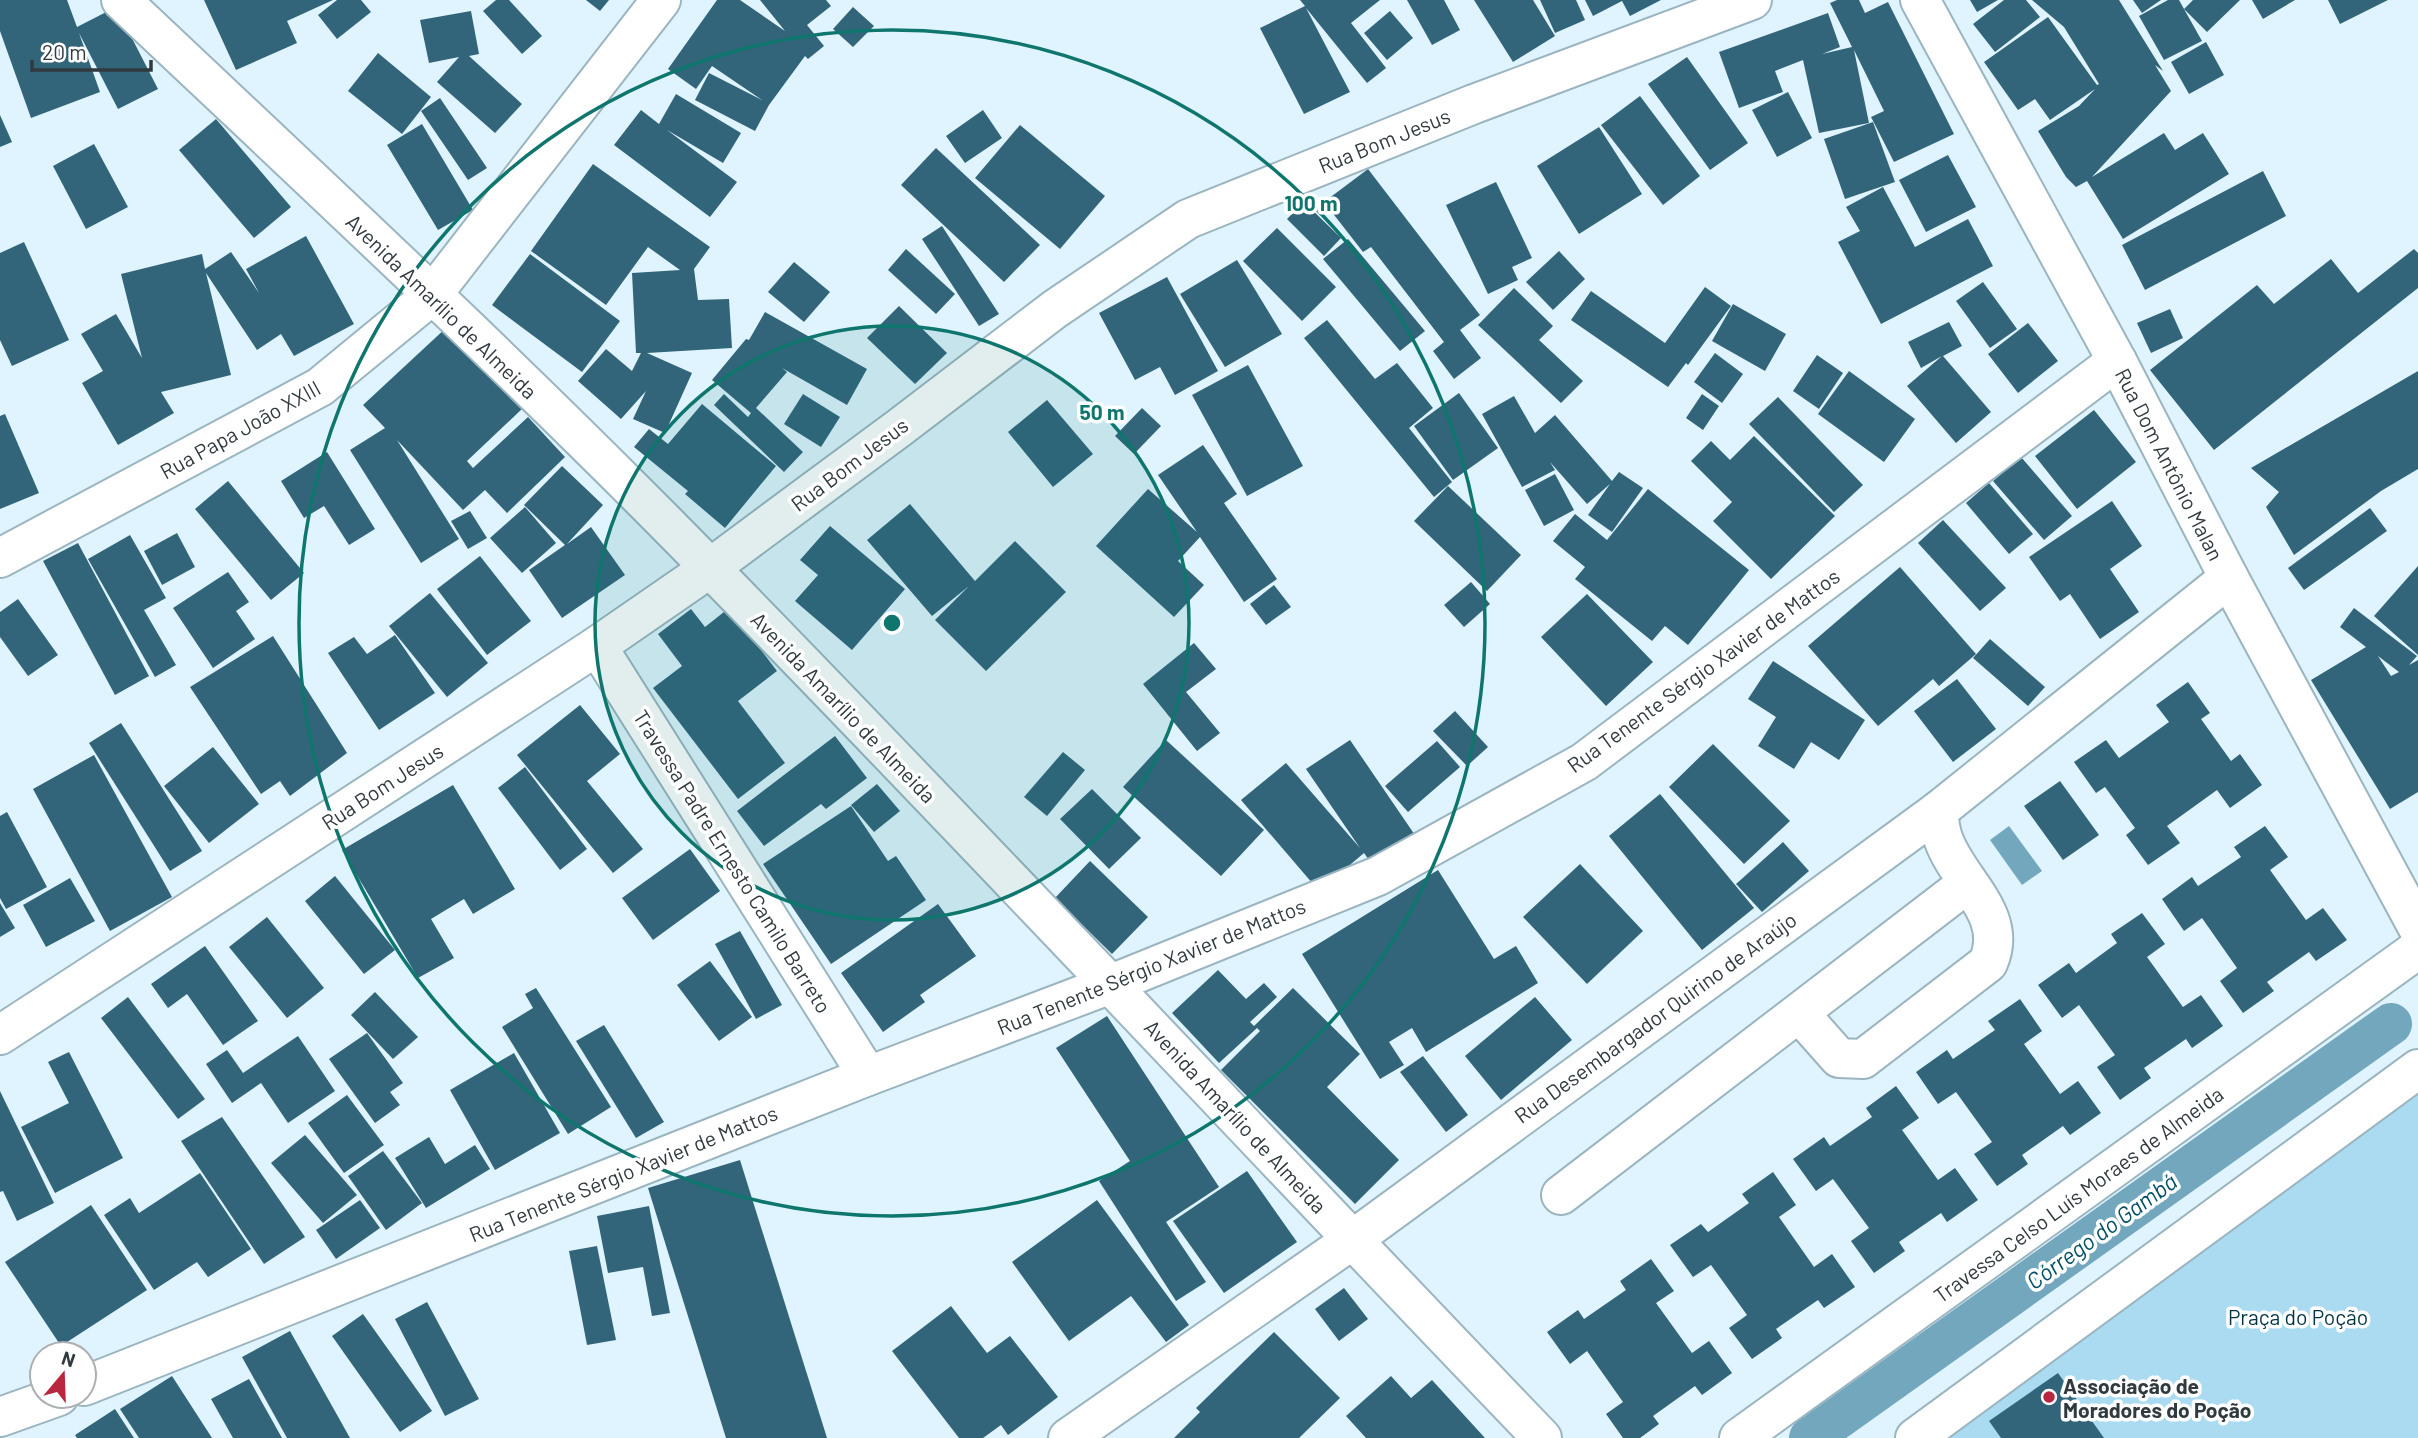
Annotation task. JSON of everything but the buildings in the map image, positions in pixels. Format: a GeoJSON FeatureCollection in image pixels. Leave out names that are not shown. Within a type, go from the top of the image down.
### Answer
{"type":"FeatureCollection","features":[{"type":"Feature","properties":{"kind":"street","name":"Avenida Amarílio de Almeida"},"geometry":{"type":"LineString","coordinates":[[121,0],[432,295],[710,568],[1111,984],[1542,1438]]}},
{"type":"Feature","properties":{"kind":"street","name":"Rua Papa João XXIII"},"geometry":{"type":"LineString","coordinates":[[0,558],[320,387],[432,295],[661,0]]}},
{"type":"Feature","properties":{"kind":"street","name":"Rua Bom Jesus"},"geometry":{"type":"LineString","coordinates":[[0,1035],[597,646],[710,568],[1055,309],[1188,219],[1474,104],[1752,0]]}},
{"type":"Feature","properties":{"kind":"street","name":"Rua Dom Antônio Malan"},"geometry":{"type":"LineString","coordinates":[[1920,0],[2117,361],[2229,578],[2418,928]]}},
{"type":"Feature","properties":{"kind":"street","name":"Rua Tenente Sérgio Xavier de Mattos"},"geometry":{"type":"LineString","coordinates":[[98,1380],[868,1076],[1111,984],[1378,876],[1584,762],[2117,361]]}},
{"type":"Feature","properties":{"kind":"street","name":"Rua Desembargador Quirino de Araújo"},"geometry":{"type":"LineString","coordinates":[[1068,1438],[1352,1240],[1938,811],[2229,578]]}},
{"type":"Feature","properties":{"kind":"street","name":"Travessa Padre Ernesto Camilo Barreto"},"geometry":{"type":"LineString","coordinates":[[597,646],[868,1076]]}},
{"type":"Feature","properties":{"kind":"street"},"geometry":{"type":"LineString","coordinates":[[1800,1014],[1839,1058],[1863,1059],[1988,963],[1994,948],[1993,926],[1943,839],[1938,811]]}},
{"type":"Feature","properties":{"kind":"street"},"geometry":{"type":"LineString","coordinates":[[1561,1195],[1968,883]]}},
{"type":"Feature","properties":{"kind":"street","name":"Travessa Celso Luís Moraes de Almeida"},"geometry":{"type":"LineString","coordinates":[[1739,1438],[2418,949]]}},
{"type":"Feature","properties":{"kind":"street"},"geometry":{"type":"LineString","coordinates":[[1915,1438],[2418,1069]]}},
{"type":"Feature","properties":{"kind":"street"},"geometry":{"type":"LineString","coordinates":[[0,1417],[28,1407]]}},
{"type":"Feature","properties":{"kind":"green space","name":"Praça do Poção"},"geometry":{"type":"Polygon","coordinates":[[[2418,1083],[2418,1438],[1928,1438],[2418,1083]]]}},
{"type":"Feature","properties":{"kind":"shaded area"},"geometry":{"type":"Polygon","coordinates":[[[2009,826],[2042,871],[2022,885],[1990,840],[2009,826]]]}},
{"type":"Feature","properties":{"kind":"waterway","name":"Córrego do Gambá"},"geometry":{"type":"LineString","coordinates":[[1810,1438],[2391,1024]]}},
{"type":"Feature","properties":{"kind":"place","name":"Associação de Moradores do Poção"},"geometry":{"type":"Point","coordinates":[2049,1397]}}]}
